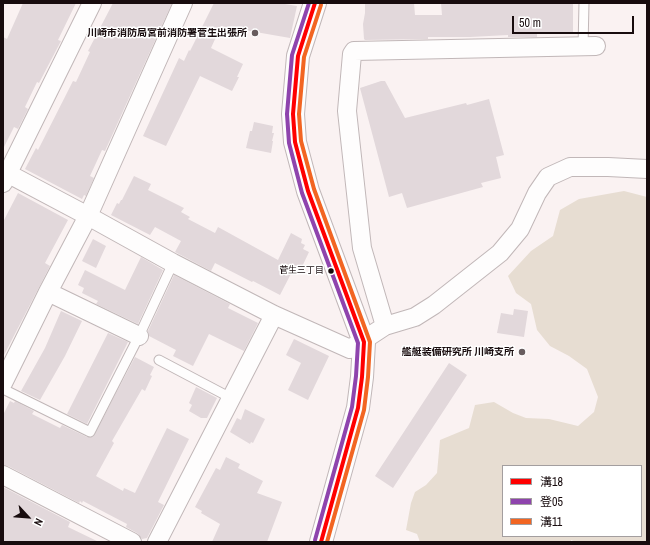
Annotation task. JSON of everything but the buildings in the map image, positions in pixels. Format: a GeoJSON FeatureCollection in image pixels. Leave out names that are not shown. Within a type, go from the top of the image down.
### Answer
{"type":"FeatureCollection","features":[{"type":"Feature","properties":{"kind":"street"},"geometry":{"type":"LineString","coordinates":[[92,3],[5,176],[88,216],[173,263],[274,315],[349,349],[364,342],[385,326],[415,317],[434,305],[500,253],[520,229],[536,194],[548,177],[570,167],[647,169]]}},
{"type":"Feature","properties":{"kind":"street"},"geometry":{"type":"LineString","coordinates":[[3,382],[88,216],[183,3]]}},
{"type":"Feature","properties":{"kind":"street"},"geometry":{"type":"LineString","coordinates":[[315,3],[298,56],[293,114],[295,142],[308,191],[364,342],[358,408],[321,542]]}},
{"type":"Feature","properties":{"kind":"street"},"geometry":{"type":"LineString","coordinates":[[385,326],[362,248],[348,111],[352,54],[354,51],[590,46]]}},
{"type":"Feature","properties":{"kind":"street"},"geometry":{"type":"LineString","coordinates":[[48,292],[139,336]]}},
{"type":"Feature","properties":{"kind":"street"},"geometry":{"type":"LineString","coordinates":[[157,542],[274,315]]}},
{"type":"Feature","properties":{"kind":"street"},"geometry":{"type":"LineString","coordinates":[[3,475],[132,542]]}},
{"type":"Feature","properties":{"kind":"lane"},"geometry":{"type":"LineString","coordinates":[[584,3],[590,46]]}},
{"type":"Feature","properties":{"kind":"lane"},"geometry":{"type":"LineString","coordinates":[[3,389],[90,432],[139,336],[173,263]]}},
{"type":"Feature","properties":{"kind":"lane"},"geometry":{"type":"LineString","coordinates":[[159,360],[231,398]]}},
{"type":"Feature","properties":{"kind":"shaded area"},"geometry":{"type":"Polygon","coordinates":[[[624,191],[647,197],[647,542],[576,542],[571,540],[571,542],[420,542],[417,534],[406,530],[411,503],[415,492],[426,485],[437,473],[440,440],[469,428],[475,405],[494,402],[513,413],[526,418],[549,419],[578,426],[594,412],[598,397],[587,369],[569,356],[550,346],[537,330],[531,304],[516,293],[508,276],[531,251],[553,236],[560,210],[579,199],[624,191]]]}},
{"type":"Feature","properties":{"kind":"transit line","name":"登05"},"geometry":{"type":"LineString","coordinates":[[309,3],[292,55],[287,114],[289,143],[302,193],[358,343],[352,407],[315,540]]}},
{"type":"Feature","properties":{"kind":"transit line","name":"溝18"},"geometry":{"type":"LineString","coordinates":[[315,3],[298,56],[293,114],[295,142],[308,191],[364,342],[358,408],[321,542]]}},
{"type":"Feature","properties":{"kind":"transit line","name":"溝11"},"geometry":{"type":"LineString","coordinates":[[321,5],[304,57],[299,114],[301,141],[314,189],[370,342],[364,410],[327,542]]}},
{"type":"Feature","properties":{"kind":"place","name":"川崎市消防局宮前消防署菅生出張所"},"geometry":{"type":"Point","coordinates":[255,33]}},
{"type":"Feature","properties":{"kind":"place","name":"菅生三丁目"},"geometry":{"type":"Point","coordinates":[331,271]}},
{"type":"Feature","properties":{"kind":"place","name":"艦艇装備研究所 川崎支所"},"geometry":{"type":"Point","coordinates":[522,352]}}]}
